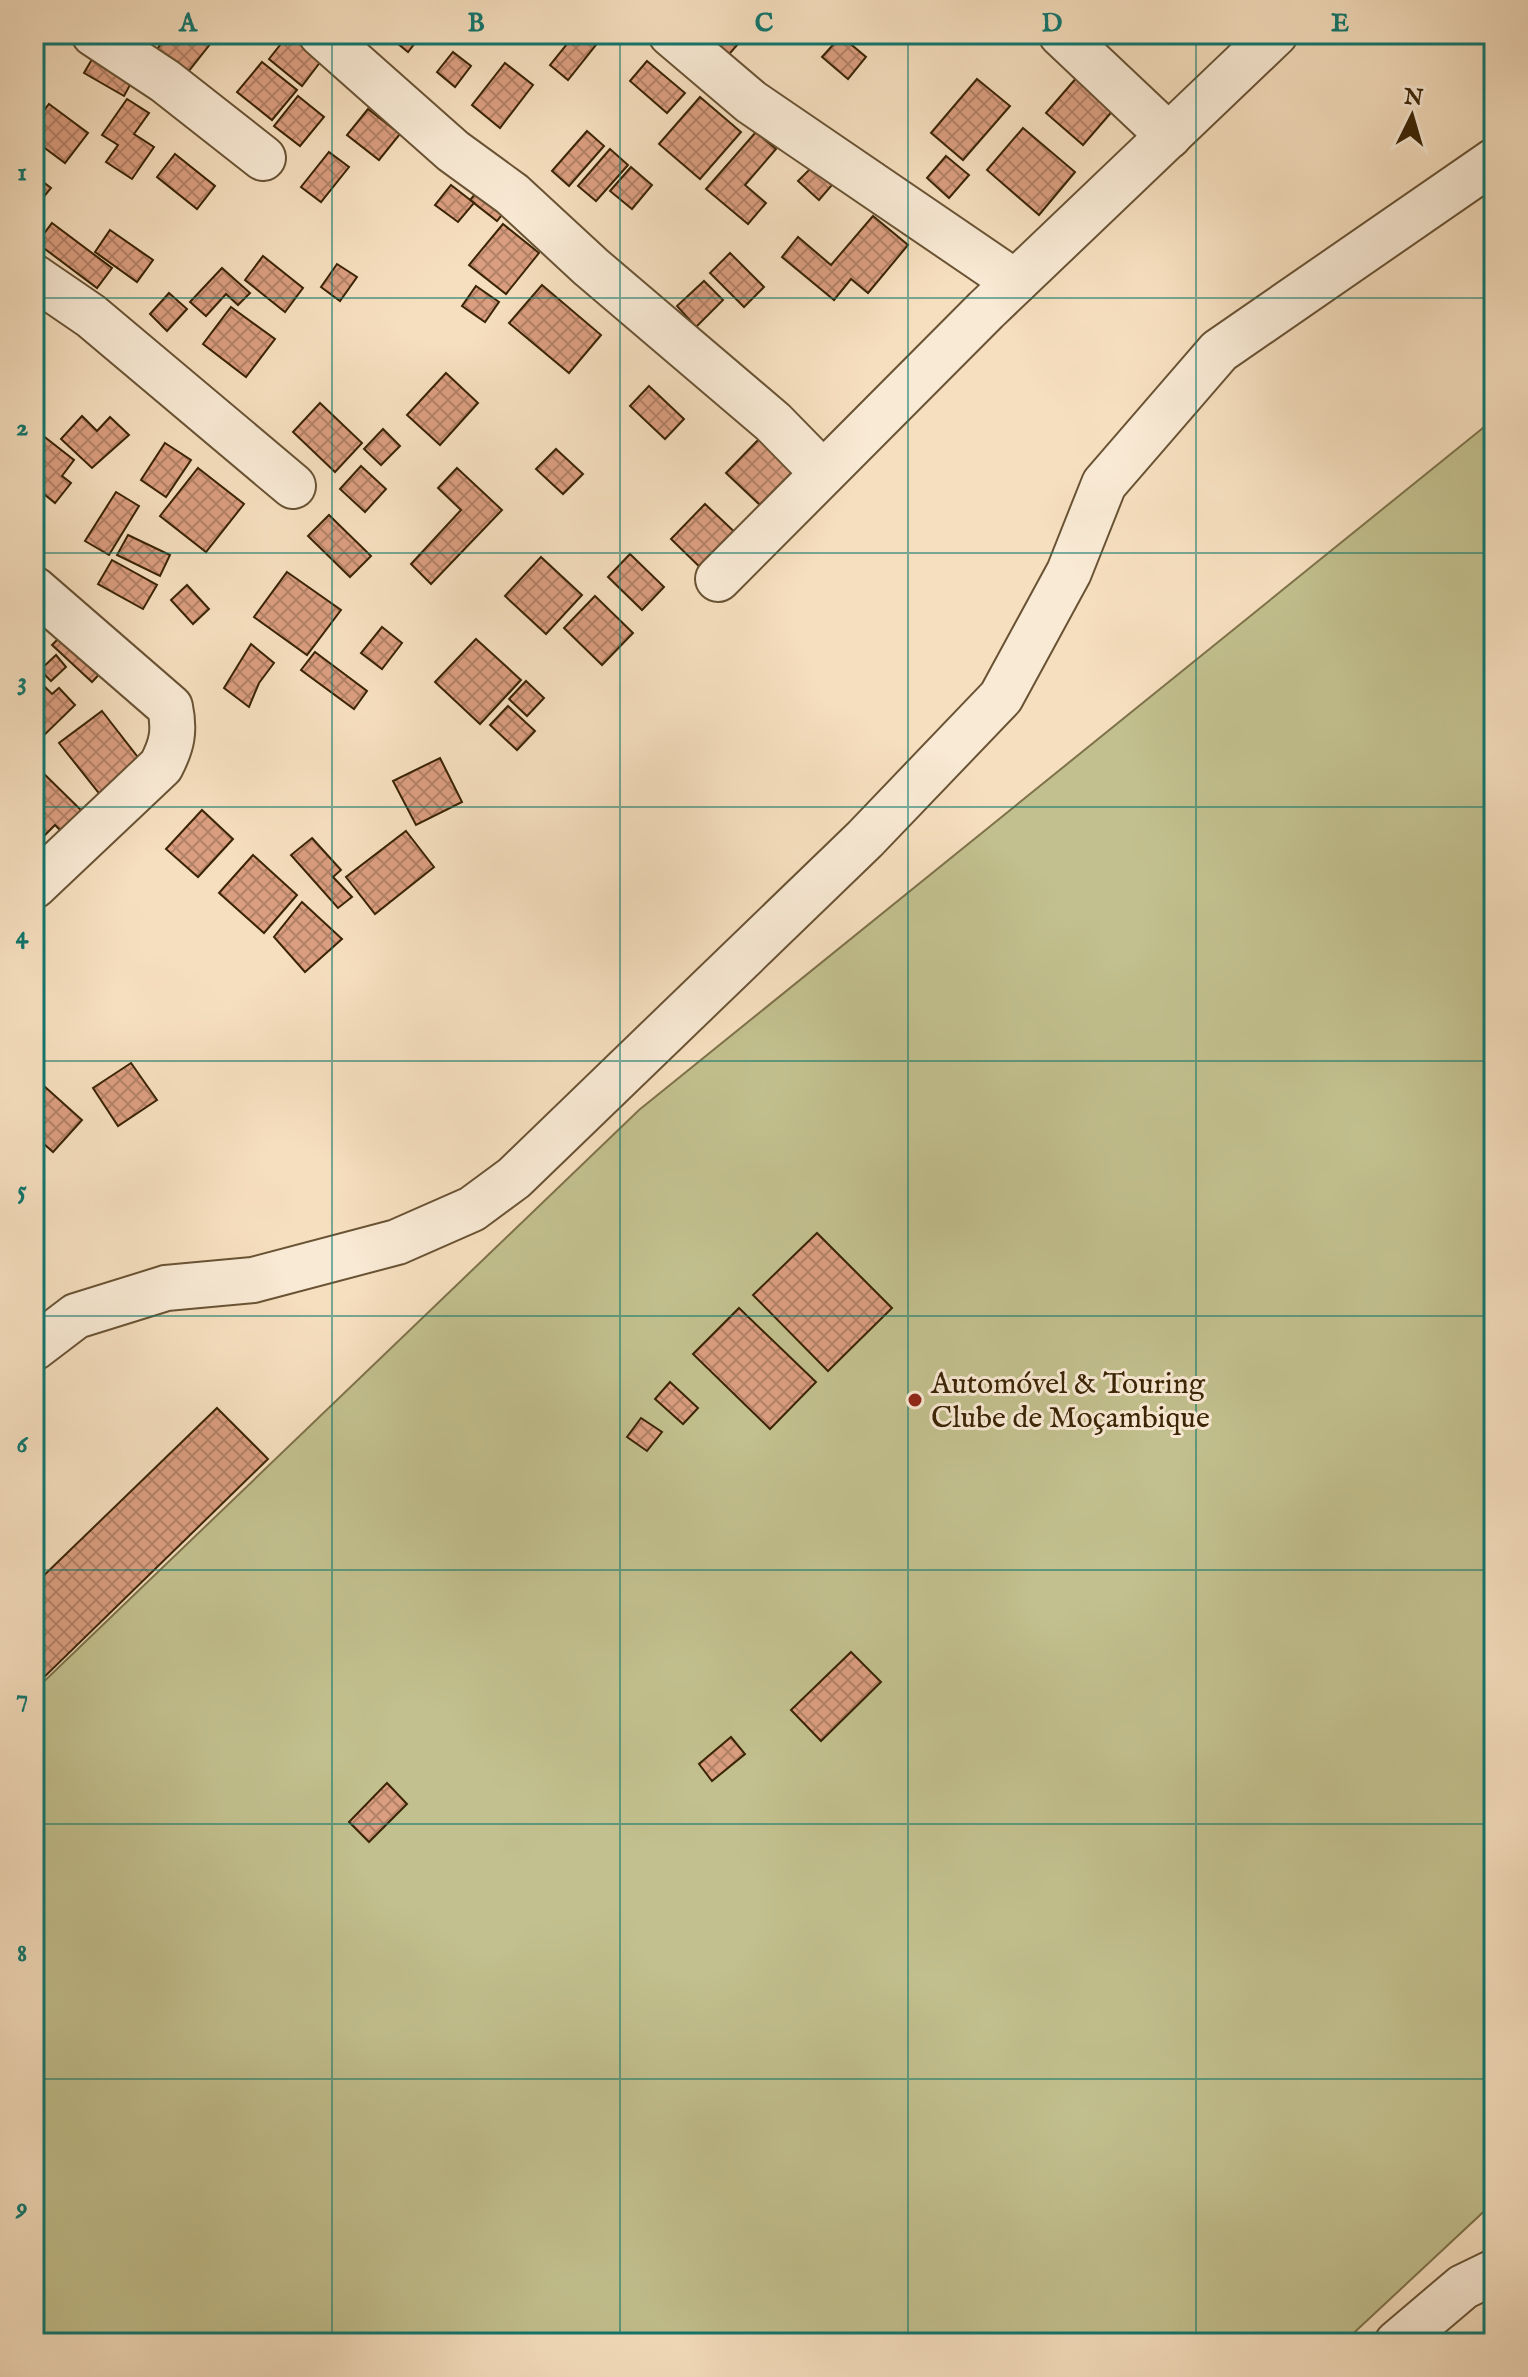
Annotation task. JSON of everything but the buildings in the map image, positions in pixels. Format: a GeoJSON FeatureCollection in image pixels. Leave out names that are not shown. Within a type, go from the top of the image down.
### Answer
{"type":"FeatureCollection","features":[{"type":"Feature","properties":{"kind":"street"},"geometry":{"type":"LineString","coordinates":[[94,34],[165,81],[263,158]]}},
{"type":"Feature","properties":{"kind":"street"},"geometry":{"type":"LineString","coordinates":[[321,34],[453,151],[512,194],[773,422],[823,473]]}},
{"type":"Feature","properties":{"kind":"street"},"geometry":{"type":"LineString","coordinates":[[671,34],[751,102],[1015,282]]}},
{"type":"Feature","properties":{"kind":"street"},"geometry":{"type":"LineString","coordinates":[[1061,34],[1169,136]]}},
{"type":"Feature","properties":{"kind":"street"},"geometry":{"type":"LineString","coordinates":[[718,579],[1015,282],[1275,34]]}},
{"type":"Feature","properties":{"kind":"street"},"geometry":{"type":"LineString","coordinates":[[34,1348],[76,1316],[166,1288],[253,1280],[397,1242],[472,1209],[514,1178],[865,839],[1001,697],[1069,572],[1104,484],[1219,351],[1494,161]]}},
{"type":"Feature","properties":{"kind":"street"},"geometry":{"type":"LineString","coordinates":[[34,277],[91,316],[293,486]]}},
{"type":"Feature","properties":{"kind":"street"},"geometry":{"type":"LineString","coordinates":[[34,589],[170,707],[174,724],[172,743],[161,766],[34,886]]}},
{"type":"Feature","properties":{"kind":"street"},"geometry":{"type":"LineString","coordinates":[[1397,2343],[1463,2287],[1494,2272]]}},
{"type":"Feature","properties":{"kind":"shaded area","name":"Automóvel & Touring Clube de Moçambique"},"geometry":{"type":"Polygon","coordinates":[[[1494,419],[1494,2202],[1343,2343],[34,2343],[34,1691],[639,1110],[1494,419]]]}},
{"type":"Feature","properties":{"kind":"place","name":"Automóvel & Touring Clube de Moçambique"},"geometry":{"type":"Point","coordinates":[915,1400]}}]}
